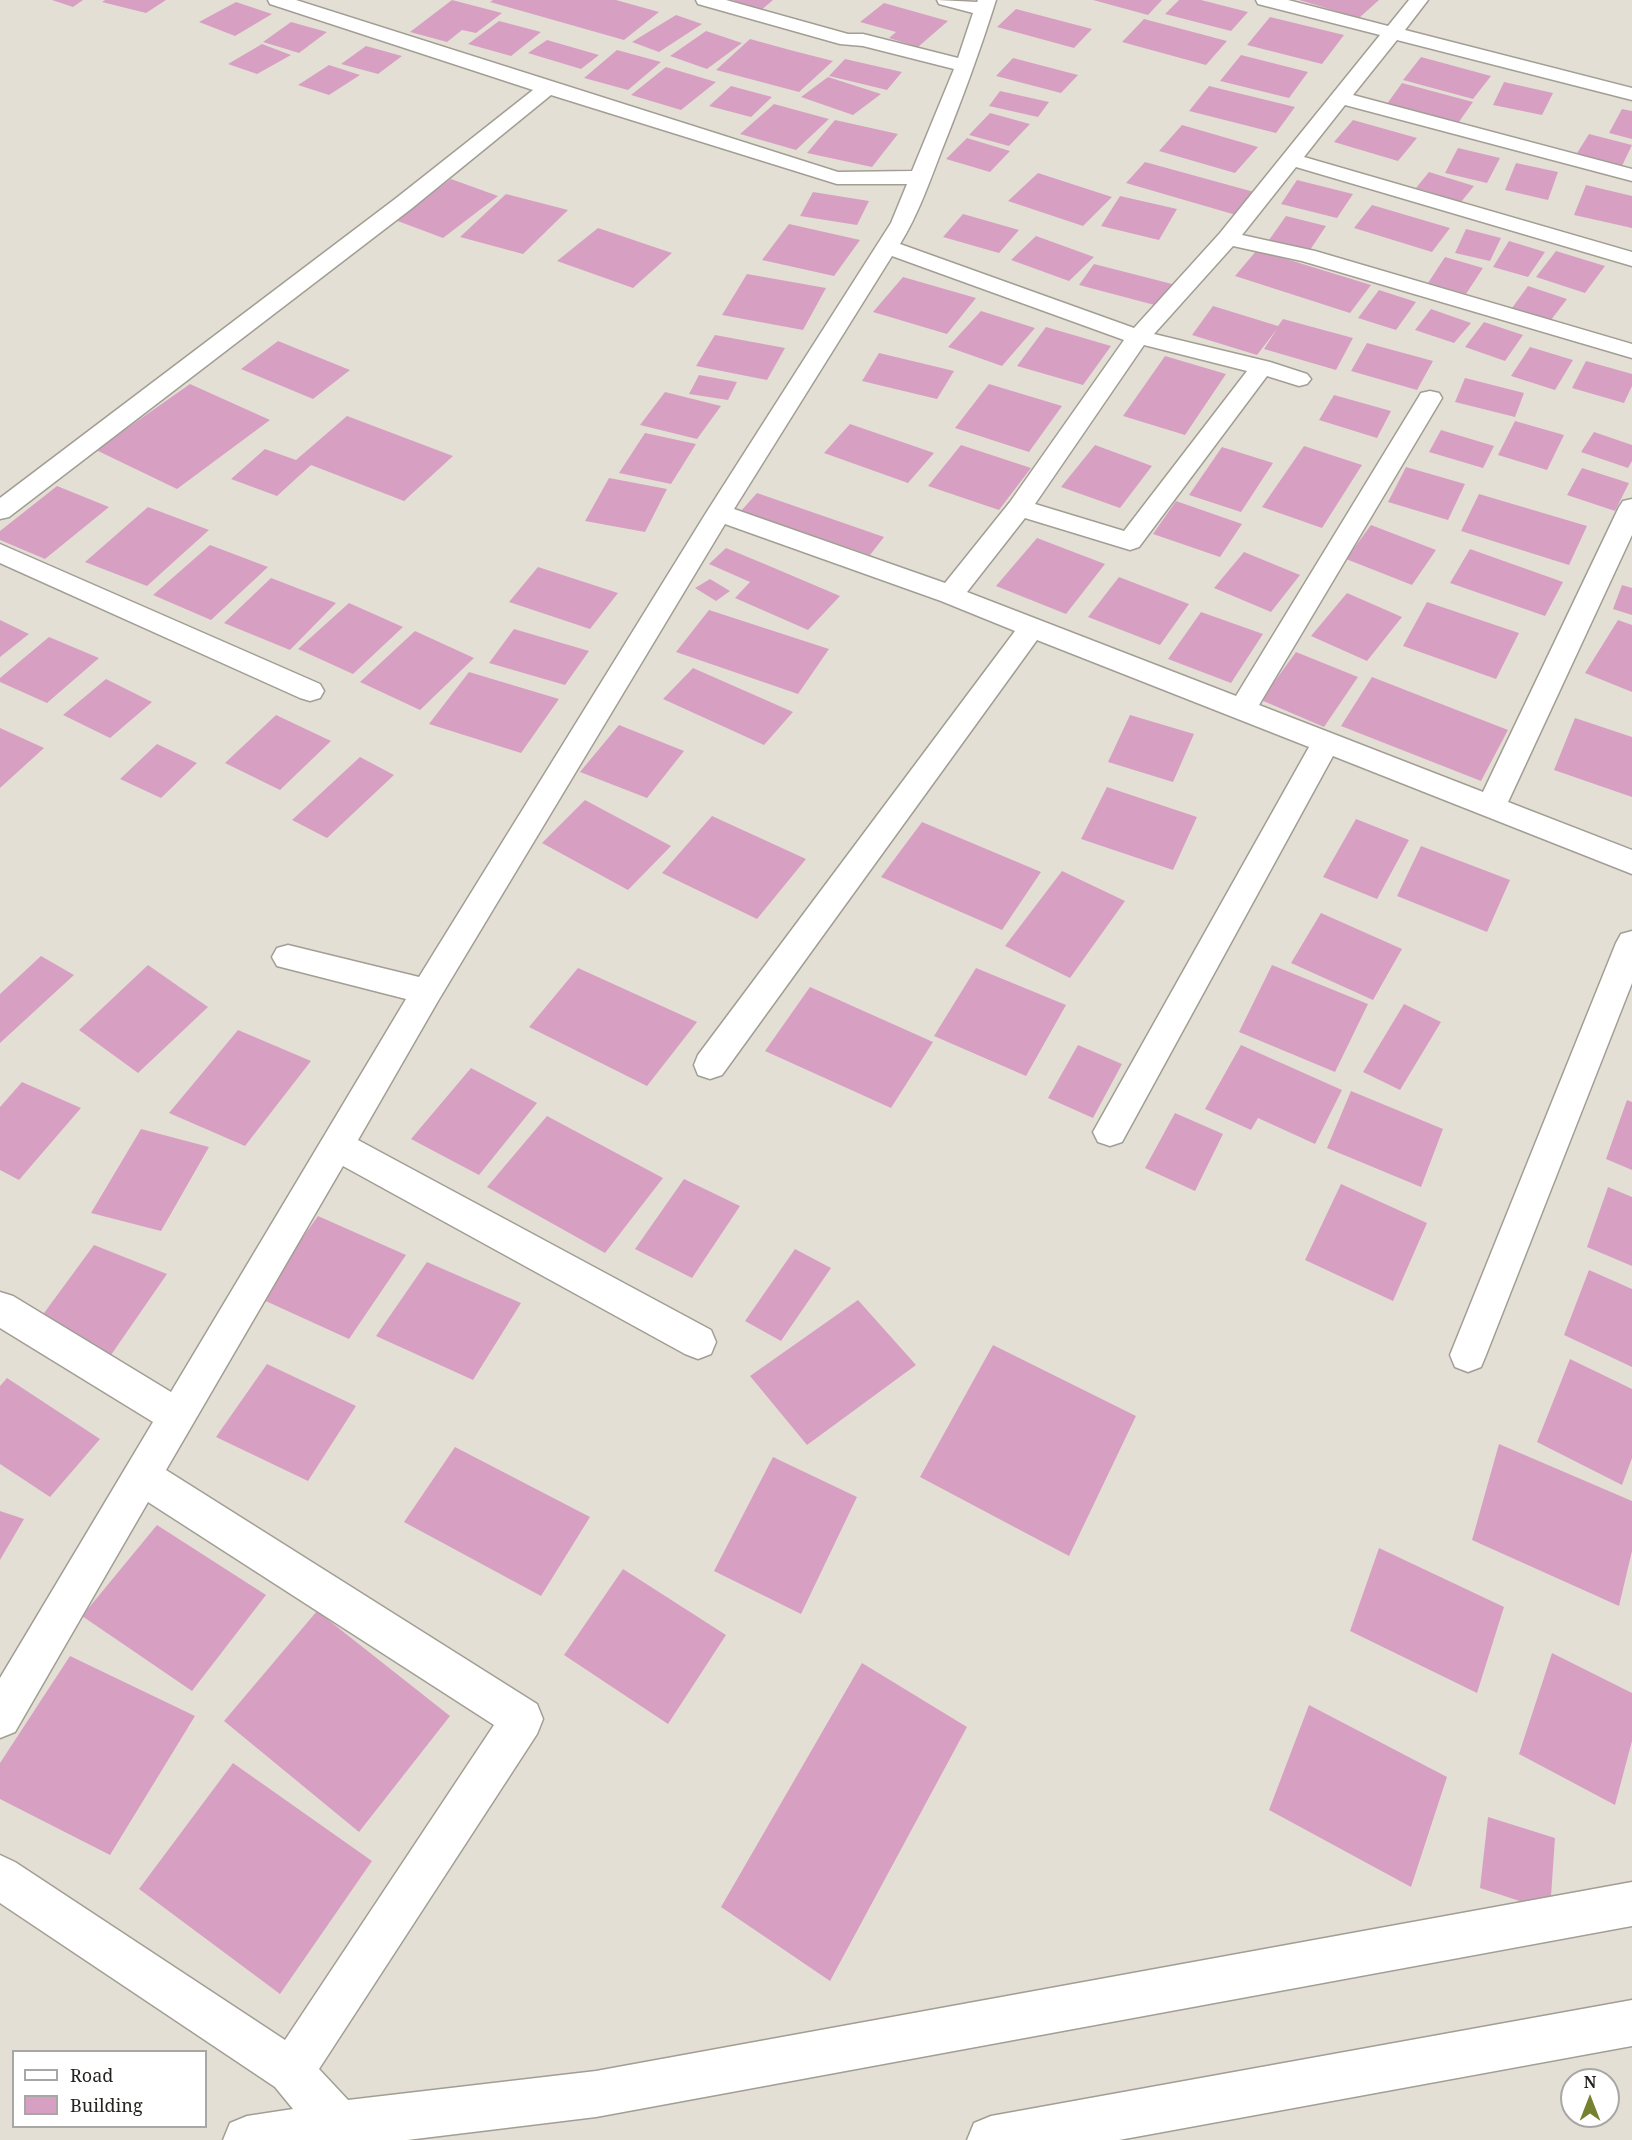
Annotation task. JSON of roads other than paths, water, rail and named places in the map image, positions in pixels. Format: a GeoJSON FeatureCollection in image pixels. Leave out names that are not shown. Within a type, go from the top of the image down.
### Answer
{"type":"FeatureCollection","features":[{"type":"Feature","properties":{"kind":"street"},"geometry":{"type":"LineString","coordinates":[[277,0],[837,178],[921,177]]}},
{"type":"Feature","properties":{"kind":"street"},"geometry":{"type":"LineString","coordinates":[[705,0],[847,40],[863,40],[965,66]]}},
{"type":"Feature","properties":{"kind":"street"},"geometry":{"type":"LineString","coordinates":[[0,1717],[427,992],[719,513],[902,223],[965,66],[986,5],[946,0]]}},
{"type":"Feature","properties":{"kind":"street"},"geometry":{"type":"LineString","coordinates":[[1265,0],[1632,94]]}},
{"type":"Feature","properties":{"kind":"street"},"geometry":{"type":"LineString","coordinates":[[950,596],[1019,508],[1138,337],[1228,238],[1293,160],[1419,0]]}},
{"type":"Feature","properties":{"kind":"street"},"geometry":{"type":"LineString","coordinates":[[0,511],[403,204],[548,88]]}},
{"type":"Feature","properties":{"kind":"street"},"geometry":{"type":"LineString","coordinates":[[1341,98],[1632,175]]}},
{"type":"Feature","properties":{"kind":"street"},"geometry":{"type":"LineString","coordinates":[[1293,160],[1632,259]]}},
{"type":"Feature","properties":{"kind":"street"},"geometry":{"type":"LineString","coordinates":[[1228,238],[1307,256],[1632,351]]}},
{"type":"Feature","properties":{"kind":"street"},"geometry":{"type":"LineString","coordinates":[[887,247],[1138,337],[1262,367],[1299,379]]}},
{"type":"Feature","properties":{"kind":"street"},"geometry":{"type":"LineString","coordinates":[[1019,508],[1130,541],[1262,367]]}},
{"type":"Feature","properties":{"kind":"street"},"geometry":{"type":"LineString","coordinates":[[1242,710],[1430,398]]}},
{"type":"Feature","properties":{"kind":"street"},"geometry":{"type":"LineString","coordinates":[[1491,807],[1632,507]]}},
{"type":"Feature","properties":{"kind":"street"},"geometry":{"type":"LineString","coordinates":[[719,513],[1032,627],[1632,862]]}},
{"type":"Feature","properties":{"kind":"street"},"geometry":{"type":"LineString","coordinates":[[0,553],[310,691]]}},
{"type":"Feature","properties":{"kind":"street"},"geometry":{"type":"LineString","coordinates":[[710,1065],[1032,627]]}},
{"type":"Feature","properties":{"kind":"street"},"geometry":{"type":"LineString","coordinates":[[1110,1132],[1326,744]]}},
{"type":"Feature","properties":{"kind":"street"},"geometry":{"type":"LineString","coordinates":[[1468,1355],[1632,943]]}},
{"type":"Feature","properties":{"kind":"street"},"geometry":{"type":"LineString","coordinates":[[288,957],[427,992]]}},
{"type":"Feature","properties":{"kind":"street"},"geometry":{"type":"LineString","coordinates":[[336,1145],[698,1342]]}},
{"type":"Feature","properties":{"kind":"street"},"geometry":{"type":"LineString","coordinates":[[0,1308],[176,1416]]}},
{"type":"Feature","properties":{"kind":"street"},"geometry":{"type":"LineString","coordinates":[[141,1476],[522,1719],[291,2071]]}},
{"type":"Feature","properties":{"kind":"street"},"geometry":{"type":"LineString","coordinates":[[0,1877],[291,2071],[347,2133]]}},
{"type":"Feature","properties":{"kind":"street"},"geometry":{"type":"LineString","coordinates":[[247,2140],[347,2133],[596,2094],[1632,1904]]}},
{"type":"Feature","properties":{"kind":"street"},"geometry":{"type":"LineString","coordinates":[[991,2140],[1632,2023]]}}]}
